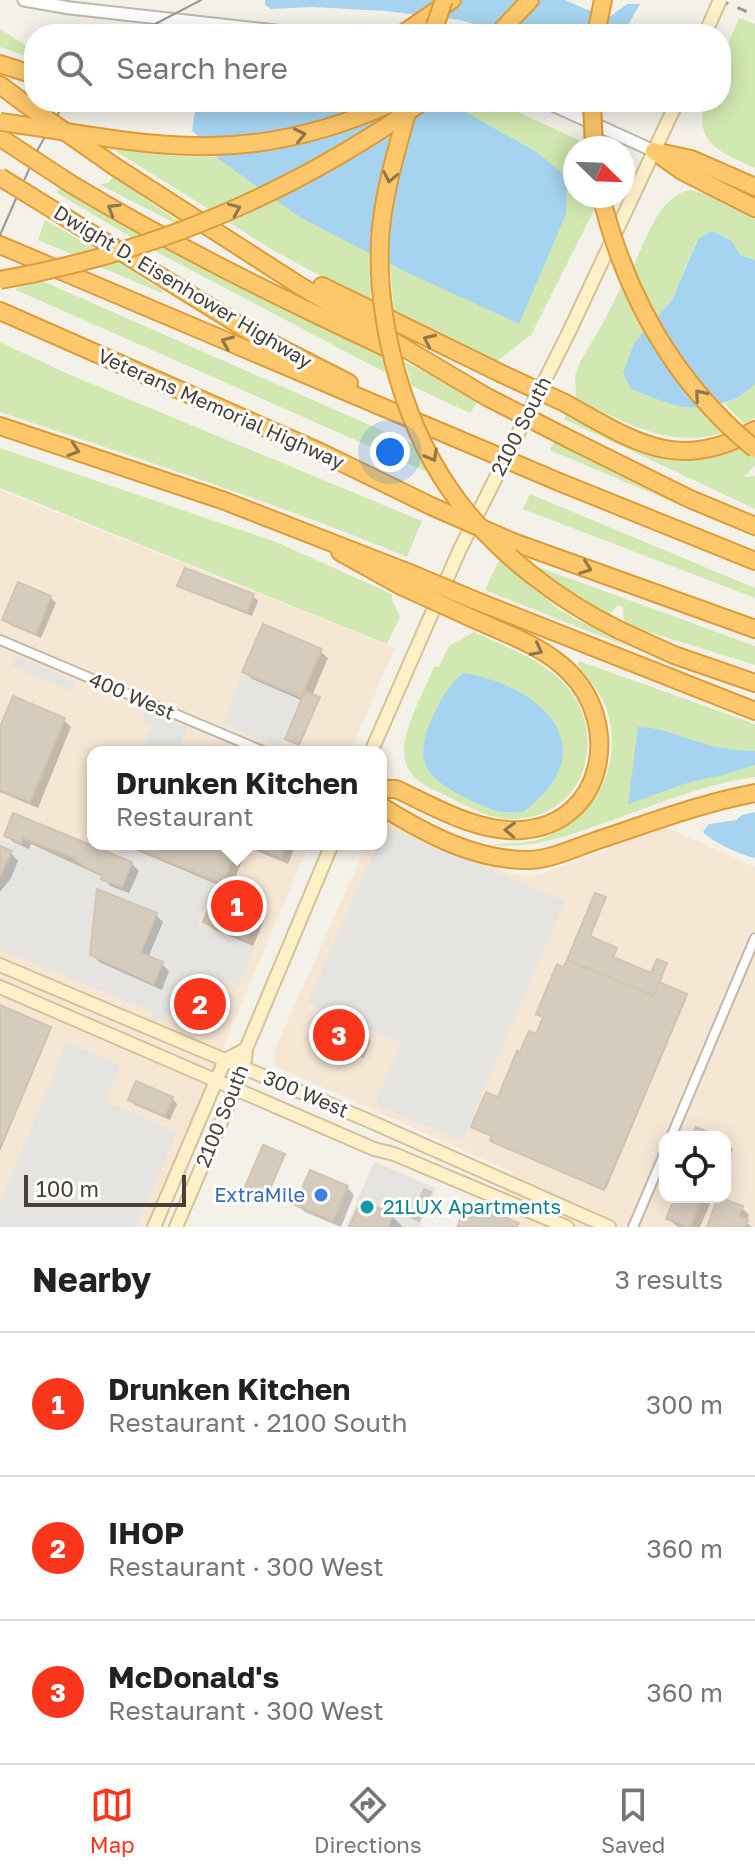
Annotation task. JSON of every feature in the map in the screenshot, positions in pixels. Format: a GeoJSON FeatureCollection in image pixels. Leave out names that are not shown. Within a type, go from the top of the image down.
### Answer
{"type":"FeatureCollection","features":[{"type":"Feature","properties":{"kind":"highway"},"geometry":{"type":"LineString","coordinates":[[436,24],[444,0]]}},
{"type":"Feature","properties":{"kind":"highway"},"geometry":{"type":"LineString","coordinates":[[417,24],[452,0]]}},
{"type":"Feature","properties":{"kind":"highway"},"geometry":{"type":"LineString","coordinates":[[507,24],[530,0]]}},
{"type":"Feature","properties":{"kind":"highway"},"geometry":{"type":"LineString","coordinates":[[598,24],[603,0]]}},
{"type":"Feature","properties":{"kind":"highway"},"geometry":{"type":"LineString","coordinates":[[0,63],[24,71]]}},
{"type":"Feature","properties":{"kind":"highway"},"geometry":{"type":"LineString","coordinates":[[0,85],[24,103]]}},
{"type":"Feature","properties":{"kind":"highway"},"geometry":{"type":"LineString","coordinates":[[37,112],[222,237],[458,381],[690,499],[755,526]]}},
{"type":"Feature","properties":{"kind":"highway"},"geometry":{"type":"LineString","coordinates":[[0,122],[171,145],[216,146],[257,143],[314,132],[370,112]]}},
{"type":"Feature","properties":{"kind":"highway"},"geometry":{"type":"LineString","coordinates":[[407,112],[392,167],[380,238],[385,323],[395,370],[407,402],[429,451],[457,500],[510,555],[547,587],[587,613],[674,655],[755,683]]}},
{"type":"Feature","properties":{"kind":"highway"},"geometry":{"type":"LineString","coordinates":[[0,280],[117,253],[224,214],[330,162],[407,112]]}},
{"type":"Feature","properties":{"kind":"highway"},"geometry":{"type":"LineString","coordinates":[[592,112],[593,136]]}},
{"type":"Feature","properties":{"kind":"highway"},"geometry":{"type":"LineString","coordinates":[[2,138],[136,223],[458,381]]}},
{"type":"Feature","properties":{"kind":"highway"},"geometry":{"type":"LineString","coordinates":[[654,151],[691,159],[755,187]]}},
{"type":"Feature","properties":{"kind":"highway"},"geometry":{"type":"LineString","coordinates":[[654,151],[682,171],[755,208]]}},
{"type":"Feature","properties":{"kind":"highway","name":"Dwight D. Eisenhower Highway"},"geometry":{"type":"LineString","coordinates":[[0,177],[255,335],[453,437]]}},
{"type":"Feature","properties":{"kind":"highway"},"geometry":{"type":"LineString","coordinates":[[604,208],[630,286],[660,343],[725,425],[755,449]]}},
{"type":"Feature","properties":{"kind":"highway"},"geometry":{"type":"LineString","coordinates":[[222,237],[565,403],[631,439],[657,449],[678,452],[708,448],[733,442],[755,430]]}},
{"type":"Feature","properties":{"kind":"highway"},"geometry":{"type":"LineString","coordinates":[[0,245],[559,482],[755,561]]}},
{"type":"Feature","properties":{"kind":"highway","name":"Veterans Memorial Highway"},"geometry":{"type":"LineString","coordinates":[[0,311],[318,451],[513,542],[755,629]]}},
{"type":"Feature","properties":{"kind":"highway"},"geometry":{"type":"LineString","coordinates":[[0,426],[297,527],[378,575],[404,579],[474,600],[755,711]]}},
{"type":"Feature","properties":{"kind":"highway"},"geometry":{"type":"LineString","coordinates":[[387,789],[396,789],[481,826],[517,830],[538,828],[557,819],[578,803],[591,784],[600,755],[600,729],[591,702],[578,682],[548,656],[467,616],[404,579]]}},
{"type":"Feature","properties":{"kind":"highway"},"geometry":{"type":"LineString","coordinates":[[637,638],[755,672]]}},
{"type":"Feature","properties":{"kind":"highway"},"geometry":{"type":"LineString","coordinates":[[387,810],[415,828],[472,852],[533,860],[713,801],[755,793]]}},
{"type":"Feature","properties":{"kind":"main road"},"geometry":{"type":"LineString","coordinates":[[709,24],[720,0]]}},
{"type":"Feature","properties":{"kind":"main road","name":"2100 South"},"geometry":{"type":"LineString","coordinates":[[374,746],[460,549],[568,334],[672,112]]}},
{"type":"Feature","properties":{"kind":"main road","name":"2100 South"},"geometry":{"type":"LineString","coordinates":[[176,1227],[244,1068],[246,1049],[329,850]]}},
{"type":"Feature","properties":{"kind":"main road","name":"300 West"},"geometry":{"type":"LineString","coordinates":[[0,965],[609,1227]]}},
{"type":"Feature","properties":{"kind":"main road","name":"300 West"},"geometry":{"type":"LineString","coordinates":[[0,987],[567,1227]]}},
{"type":"Feature","properties":{"kind":"main road","name":"2100 South"},"geometry":{"type":"LineString","coordinates":[[154,1227],[225,1060],[246,1049]]}},
{"type":"Feature","properties":{"kind":"street"},"geometry":{"type":"LineString","coordinates":[[24,0],[213,24]]}},
{"type":"Feature","properties":{"kind":"street"},"geometry":{"type":"LineString","coordinates":[[568,112],[654,151]]}},
{"type":"Feature","properties":{"kind":"street","name":"400 West"},"geometry":{"type":"LineString","coordinates":[[0,640],[251,746]]}},
{"type":"Feature","properties":{"kind":"street"},"geometry":{"type":"LineString","coordinates":[[674,1131],[755,938]]}},
{"type":"Feature","properties":{"kind":"street"},"geometry":{"type":"LineString","coordinates":[[633,1227],[659,1166]]}},
{"type":"Feature","properties":{"kind":"shaded area"},"geometry":{"type":"Polygon","coordinates":[[[0,490],[395,648],[353,746],[87,746],[87,850],[306,850],[147,1227],[0,1227],[0,490]]]}},
{"type":"Feature","properties":{"kind":"shaded area"},"geometry":{"type":"Polygon","coordinates":[[[16,656],[75,681],[70,691],[12,666],[16,656]]]}},
{"type":"Feature","properties":{"kind":"shaded area"},"geometry":{"type":"Polygon","coordinates":[[[242,674],[302,698],[281,746],[223,724],[242,674]]]}},
{"type":"Feature","properties":{"kind":"shaded area"},"geometry":{"type":"Polygon","coordinates":[[[145,710],[188,728],[180,746],[150,746],[144,744],[152,724],[142,720],[145,710]]]}},
{"type":"Feature","properties":{"kind":"shaded area"},"geometry":{"type":"Polygon","coordinates":[[[387,823],[510,874],[534,877],[666,827],[755,867],[755,1227],[489,1227],[513,1172],[275,1066],[274,1051],[364,850],[387,850],[387,823]]]}},
{"type":"Feature","properties":{"kind":"shaded area"},"geometry":{"type":"Polygon","coordinates":[[[387,827],[565,901],[462,1141],[375,1104],[401,1043],[308,1002],[374,850],[387,850],[387,827]]]}},
{"type":"Feature","properties":{"kind":"shaded area"},"geometry":{"type":"Polygon","coordinates":[[[0,840],[62,857],[122,887],[132,862],[117,855],[120,850],[132,850],[214,883],[197,925],[255,947],[238,985],[225,980],[220,991],[194,980],[178,1016],[169,1013],[162,1021],[151,1019],[153,1012],[0,950],[0,876],[14,851],[0,845],[0,840]],[[98,889],[90,955],[155,984],[163,962],[141,953],[157,913],[98,889]]]}},
{"type":"Feature","properties":{"kind":"shaded area"},"geometry":{"type":"Polygon","coordinates":[[[67,1042],[120,1065],[106,1101],[177,1132],[136,1227],[0,1227],[0,1203],[67,1042]]]}},
{"type":"Feature","properties":{"kind":"shaded area","name":"21LUX Apartments"},"geometry":{"type":"Polygon","coordinates":[[[374,1162],[436,1188],[419,1227],[346,1227],[374,1162]]]}},
{"type":"Feature","properties":{"kind":"shaded area"},"geometry":{"type":"Polygon","coordinates":[[[376,1168],[434,1192],[419,1227],[393,1227],[400,1210],[365,1195],[376,1168]]]}},
{"type":"Feature","properties":{"kind":"green space"},"geometry":{"type":"Polygon","coordinates":[[[739,18],[755,24],[755,168],[722,152],[713,145],[703,128],[703,112],[731,112],[731,37],[739,18]]]}},
{"type":"Feature","properties":{"kind":"green space"},"geometry":{"type":"Polygon","coordinates":[[[0,29],[24,45],[24,55],[0,47],[0,29]]]}},
{"type":"Feature","properties":{"kind":"green space"},"geometry":{"type":"Polygon","coordinates":[[[466,112],[518,112],[570,136],[563,136],[563,208],[595,208],[531,335],[497,361],[394,314],[390,263],[519,324],[535,151],[466,112]]]}},
{"type":"Feature","properties":{"kind":"green space"},"geometry":{"type":"Polygon","coordinates":[[[112,149],[217,157],[263,189],[212,211],[112,149]]]}},
{"type":"Feature","properties":{"kind":"green space"},"geometry":{"type":"Polygon","coordinates":[[[113,177],[181,223],[178,225],[99,184],[108,183],[113,177]]]}},
{"type":"Feature","properties":{"kind":"green space"},"geometry":{"type":"Polygon","coordinates":[[[63,181],[155,233],[136,240],[57,193],[63,181]]]}},
{"type":"Feature","properties":{"kind":"green space"},"geometry":{"type":"Polygon","coordinates":[[[691,190],[713,196],[755,217],[755,260],[740,255],[732,241],[697,240],[672,300],[657,317],[632,268],[662,210],[680,194],[691,190]]]}},
{"type":"Feature","properties":{"kind":"green space"},"geometry":{"type":"Polygon","coordinates":[[[276,199],[301,218],[369,252],[372,304],[228,222],[276,199]]]}},
{"type":"Feature","properties":{"kind":"green space"},"geometry":{"type":"Polygon","coordinates":[[[45,220],[98,250],[76,256],[38,240],[45,220]]]}},
{"type":"Feature","properties":{"kind":"green space"},"geometry":{"type":"Polygon","coordinates":[[[173,243],[381,351],[386,373],[153,250],[173,243]]]}},
{"type":"Feature","properties":{"kind":"green space"},"geometry":{"type":"Polygon","coordinates":[[[116,261],[163,291],[162,293],[98,266],[116,261]]]}},
{"type":"Feature","properties":{"kind":"green space"},"geometry":{"type":"Polygon","coordinates":[[[40,280],[415,445],[430,473],[16,290],[18,285],[40,280]]]}},
{"type":"Feature","properties":{"kind":"green space"},"geometry":{"type":"Polygon","coordinates":[[[623,283],[704,405],[729,431],[688,438],[669,436],[631,425],[576,399],[575,376],[580,362],[623,283]]]}},
{"type":"Feature","properties":{"kind":"green space"},"geometry":{"type":"Polygon","coordinates":[[[0,342],[68,374],[422,521],[407,557],[256,499],[0,412],[0,342]]]}},
{"type":"Feature","properties":{"kind":"green space"},"geometry":{"type":"Polygon","coordinates":[[[405,362],[480,398],[470,413],[412,386],[405,362]]]}},
{"type":"Feature","properties":{"kind":"green space"},"geometry":{"type":"Polygon","coordinates":[[[755,384],[755,418],[745,424],[724,404],[755,384]]]}},
{"type":"Feature","properties":{"kind":"green space"},"geometry":{"type":"Polygon","coordinates":[[[568,413],[635,444],[717,451],[750,448],[755,452],[755,465],[744,477],[755,476],[755,509],[564,419],[568,413]]]}},
{"type":"Feature","properties":{"kind":"green space"},"geometry":{"type":"Polygon","coordinates":[[[557,438],[755,532],[755,537],[550,450],[557,438]]]}},
{"type":"Feature","properties":{"kind":"green space"},"geometry":{"type":"Polygon","coordinates":[[[0,448],[276,542],[392,594],[400,617],[387,644],[0,488],[0,448]]]}},
{"type":"Feature","properties":{"kind":"green space"},"geometry":{"type":"Polygon","coordinates":[[[530,494],[755,588],[755,598],[523,509],[530,494]]]}},
{"type":"Feature","properties":{"kind":"green space"},"geometry":{"type":"Polygon","coordinates":[[[499,560],[561,611],[631,648],[485,590],[499,560]]]}},
{"type":"Feature","properties":{"kind":"green space"},"geometry":{"type":"Polygon","coordinates":[[[538,567],[755,646],[755,665],[633,627],[624,622],[623,607],[618,605],[609,615],[570,592],[538,567]]]}},
{"type":"Feature","properties":{"kind":"green space"},"geometry":{"type":"Polygon","coordinates":[[[474,632],[548,670],[568,688],[580,708],[586,729],[587,750],[583,770],[574,789],[559,804],[540,814],[507,819],[478,811],[423,784],[412,774],[405,761],[407,732],[434,667],[439,667],[449,646],[474,632]]]}},
{"type":"Feature","properties":{"kind":"green space"},"geometry":{"type":"Polygon","coordinates":[[[579,661],[755,724],[755,777],[696,790],[548,841],[493,845],[533,841],[558,831],[587,808],[606,777],[612,742],[610,723],[602,699],[577,664],[579,661]]]}},
{"type":"Feature","properties":{"kind":"water"},"geometry":{"type":"Polygon","coordinates":[[[265,0],[565,0],[611,16],[627,4],[640,4],[629,24],[474,24],[385,11],[312,7],[271,9],[265,5],[265,0]]]}},
{"type":"Feature","properties":{"kind":"water"},"geometry":{"type":"Polygon","coordinates":[[[195,112],[466,112],[535,151],[561,172],[566,214],[519,324],[404,271],[301,218],[220,160],[192,130],[195,112]]]}},
{"type":"Feature","properties":{"kind":"water"},"geometry":{"type":"Polygon","coordinates":[[[712,231],[732,241],[740,255],[755,260],[755,384],[748,391],[720,404],[679,406],[631,389],[623,373],[634,343],[672,300],[698,239],[712,231]]]}},
{"type":"Feature","properties":{"kind":"water"},"geometry":{"type":"Polygon","coordinates":[[[463,673],[518,691],[539,706],[554,723],[562,743],[561,765],[548,788],[523,812],[498,811],[469,800],[438,780],[426,766],[424,745],[429,725],[444,696],[463,673]]]}},
{"type":"Feature","properties":{"kind":"water"},"geometry":{"type":"Polygon","coordinates":[[[638,727],[661,730],[734,750],[755,751],[755,765],[690,782],[628,804],[638,727]]]}},
{"type":"Feature","properties":{"kind":"water"},"geometry":{"type":"Polygon","coordinates":[[[755,812],[755,858],[727,848],[703,832],[709,824],[736,820],[755,812]]]}},
{"type":"Feature","properties":{"kind":"building"},"geometry":{"type":"Polygon","coordinates":[[[185,568],[254,594],[247,612],[177,586],[185,568]]]}},
{"type":"Feature","properties":{"kind":"building"},"geometry":{"type":"Polygon","coordinates":[[[18,582],[51,596],[36,634],[2,620],[18,582]]]}},
{"type":"Feature","properties":{"kind":"building"},"geometry":{"type":"Polygon","coordinates":[[[263,624],[322,649],[301,697],[242,672],[263,624]]]}},
{"type":"Feature","properties":{"kind":"building"},"geometry":{"type":"Polygon","coordinates":[[[305,691],[320,697],[299,745],[285,739],[305,691]]]}},
{"type":"Feature","properties":{"kind":"building"},"geometry":{"type":"Polygon","coordinates":[[[13,696],[65,718],[30,802],[0,790],[0,727],[13,696]]]}},
{"type":"Feature","properties":{"kind":"building"},"geometry":{"type":"Polygon","coordinates":[[[13,813],[87,843],[87,850],[103,850],[132,862],[122,887],[101,879],[102,874],[72,857],[23,838],[21,843],[4,836],[13,813]]]}},
{"type":"Feature","properties":{"kind":"building"},"geometry":{"type":"Polygon","coordinates":[[[0,846],[12,851],[0,876],[0,846]]]}},
{"type":"Feature","properties":{"kind":"building"},"geometry":{"type":"Polygon","coordinates":[[[141,850],[237,850],[223,884],[141,850]]]}},
{"type":"Feature","properties":{"kind":"building"},"geometry":{"type":"Polygon","coordinates":[[[262,850],[284,850],[281,858],[262,850]]]}},
{"type":"Feature","properties":{"kind":"building"},"geometry":{"type":"Polygon","coordinates":[[[97,889],[157,913],[141,953],[163,962],[154,984],[90,955],[97,889]]]}},
{"type":"Feature","properties":{"kind":"building"},"geometry":{"type":"Polygon","coordinates":[[[216,891],[259,909],[246,940],[203,922],[216,891]]]}},
{"type":"Feature","properties":{"kind":"building"},"geometry":{"type":"Polygon","coordinates":[[[595,893],[606,897],[590,936],[617,948],[613,957],[651,973],[657,959],[667,963],[654,996],[567,960],[595,893]]]}},
{"type":"Feature","properties":{"kind":"building"},"geometry":{"type":"Polygon","coordinates":[[[567,960],[654,996],[659,982],[687,994],[604,1190],[490,1141],[492,1136],[471,1127],[486,1092],[498,1097],[529,1031],[536,1034],[543,1017],[536,1014],[557,964],[563,967],[567,960]]]}},
{"type":"Feature","properties":{"kind":"building"},"geometry":{"type":"Polygon","coordinates":[[[193,980],[222,992],[207,1028],[178,1016],[193,980]]]}},
{"type":"Feature","properties":{"kind":"building"},"geometry":{"type":"Polygon","coordinates":[[[0,1005],[51,1027],[2,1144],[0,1143],[0,1005]]]}},
{"type":"Feature","properties":{"kind":"building"},"geometry":{"type":"Polygon","coordinates":[[[328,1022],[370,1041],[363,1057],[320,1043],[328,1022]]]}},
{"type":"Feature","properties":{"kind":"building"},"geometry":{"type":"Polygon","coordinates":[[[136,1081],[173,1097],[165,1116],[128,1100],[136,1081]]]}},
{"type":"Feature","properties":{"kind":"building"},"geometry":{"type":"Polygon","coordinates":[[[263,1145],[285,1154],[266,1198],[244,1189],[263,1145]]]}},
{"type":"Feature","properties":{"kind":"building","name":"ExtraMile"},"geometry":{"type":"Polygon","coordinates":[[[310,1170],[348,1186],[333,1221],[295,1205],[310,1170]]]}},
{"type":"Feature","properties":{"kind":"building"},"geometry":{"type":"Polygon","coordinates":[[[424,1189],[431,1192],[419,1221],[412,1218],[424,1189]]]}},
{"type":"Feature","properties":{"kind":"building","name":"21LUX Apartments"},"geometry":{"type":"Polygon","coordinates":[[[361,1201],[393,1214],[388,1227],[349,1227],[361,1201]]]}},
{"type":"Feature","properties":{"kind":"building"},"geometry":{"type":"Polygon","coordinates":[[[468,1202],[519,1223],[517,1227],[457,1227],[468,1202]]]}},
{"type":"Feature","properties":{"kind":"building"},"geometry":{"type":"Polygon","coordinates":[[[731,1202],[743,1206],[739,1216],[748,1220],[745,1227],[707,1227],[716,1203],[731,1202]]]}},
{"type":"Feature","properties":{"kind":"building"},"geometry":{"type":"Polygon","coordinates":[[[673,1203],[700,1203],[690,1227],[666,1219],[673,1203]]]}},
{"type":"Feature","properties":{"kind":"tram line"},"geometry":{"type":"LineString","coordinates":[[155,24],[201,0]]}},
{"type":"Feature","properties":{"kind":"tram line"},"geometry":{"type":"LineString","coordinates":[[0,235],[38,149],[59,112]]}},
{"type":"Feature","properties":{"kind":"railway"},"geometry":{"type":"LineString","coordinates":[[719,0],[755,15]]}},
{"type":"Feature","properties":{"kind":"place","name":"Drunken Kitchen"},"geometry":{"type":"Point","coordinates":[237,906]}},
{"type":"Feature","properties":{"kind":"place","name":"IHOP"},"geometry":{"type":"Point","coordinates":[200,1004]}},
{"type":"Feature","properties":{"kind":"place","name":"McDonald's"},"geometry":{"type":"Point","coordinates":[339,1035]}},
{"type":"Feature","properties":{"kind":"place","name":"ExtraMile"},"geometry":{"type":"Point","coordinates":[321,1195]}},
{"type":"Feature","properties":{"kind":"place","name":"21LUX Apartments"},"geometry":{"type":"Point","coordinates":[367,1207]}}]}
